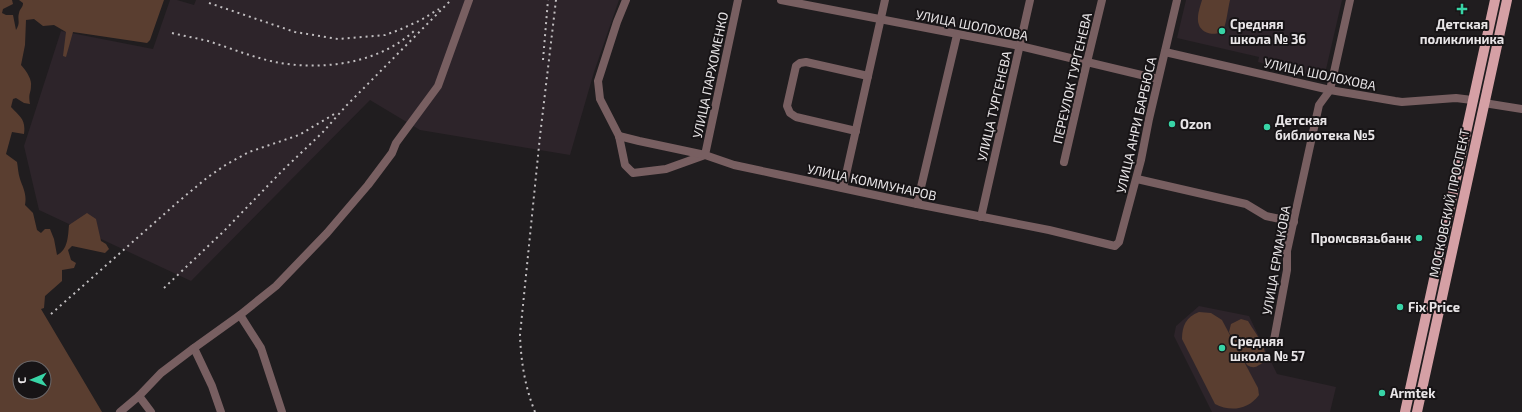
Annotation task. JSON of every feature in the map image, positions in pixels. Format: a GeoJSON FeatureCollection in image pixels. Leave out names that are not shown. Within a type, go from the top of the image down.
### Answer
{"type":"FeatureCollection","features":[{"type":"Feature","properties":{"kind":"main road","name":"МОСКОВСКИЙ ПРОСПЕКТ"},"geometry":{"type":"LineString","coordinates":[[1405,412],[1495,0]]}},
{"type":"Feature","properties":{"kind":"main road","name":"МОСКОВСКИЙ ПРОСПЕКТ"},"geometry":{"type":"LineString","coordinates":[[1417,412],[1507,0]]}},
{"type":"Feature","properties":{"kind":"main road"},"geometry":{"type":"LineString","coordinates":[[1472,100],[1484,103]]}},
{"type":"Feature","properties":{"kind":"street"},"geometry":{"type":"LineString","coordinates":[[120,412],[139,396],[161,373],[240,316],[276,286],[327,233],[368,185],[392,153],[396,143],[438,86],[469,0]]}},
{"type":"Feature","properties":{"kind":"street"},"geometry":{"type":"LineString","coordinates":[[626,0],[617,22],[598,81],[600,99],[619,136],[625,165],[633,173],[666,169],[705,155]]}},
{"type":"Feature","properties":{"kind":"street","name":"УЛИЦА ПАРХОМЕНКО"},"geometry":{"type":"LineString","coordinates":[[705,155],[738,0]]}},
{"type":"Feature","properties":{"kind":"street","name":"УЛИЦА ШОЛОХОВА"},"geometry":{"type":"LineString","coordinates":[[781,0],[1020,46],[1158,79]]}},
{"type":"Feature","properties":{"kind":"street"},"geometry":{"type":"LineString","coordinates":[[843,188],[885,0]]}},
{"type":"Feature","properties":{"kind":"street","name":"УЛИЦА ТУРГЕНЕВА"},"geometry":{"type":"LineString","coordinates":[[982,217],[1030,0]]}},
{"type":"Feature","properties":{"kind":"street","name":"ПЕРЕУЛОК ТУРГЕНЕВА"},"geometry":{"type":"LineString","coordinates":[[1064,162],[1102,0]]}},
{"type":"Feature","properties":{"kind":"street","name":"УЛИЦА АНРИ БАРБЮСА"},"geometry":{"type":"LineString","coordinates":[[1108,245],[1114,246],[1119,242],[1137,179],[1158,79],[1177,0]]}},
{"type":"Feature","properties":{"kind":"street","name":"УЛИЦА ЕРМАКОВА"},"geometry":{"type":"LineString","coordinates":[[1274,340],[1287,270],[1287,251],[1319,106],[1330,90],[1350,0]]}},
{"type":"Feature","properties":{"kind":"street"},"geometry":{"type":"LineString","coordinates":[[917,204],[957,35]]}},
{"type":"Feature","properties":{"kind":"street","name":"УЛИЦА ШОЛОХОВА"},"geometry":{"type":"LineString","coordinates":[[1165,52],[1330,90],[1402,102],[1456,98],[1472,100]]}},
{"type":"Feature","properties":{"kind":"street"},"geometry":{"type":"LineString","coordinates":[[856,131],[796,117],[790,113],[788,106],[796,66],[800,63],[806,62],[868,76]]}},
{"type":"Feature","properties":{"kind":"street"},"geometry":{"type":"LineString","coordinates":[[1484,103],[1522,109]]}},
{"type":"Feature","properties":{"kind":"street","name":"УЛИЦА КОММУНАРОВ"},"geometry":{"type":"LineString","coordinates":[[619,136],[705,155],[734,165],[917,204],[1049,230],[1108,245]]}},
{"type":"Feature","properties":{"kind":"street"},"geometry":{"type":"LineString","coordinates":[[1137,179],[1246,204],[1266,216],[1294,222]]}},
{"type":"Feature","properties":{"kind":"street"},"geometry":{"type":"LineString","coordinates":[[240,316],[261,348],[282,412]]}},
{"type":"Feature","properties":{"kind":"street"},"geometry":{"type":"LineString","coordinates":[[194,348],[212,386],[221,412]]}},
{"type":"Feature","properties":{"kind":"street"},"geometry":{"type":"LineString","coordinates":[[139,396],[151,412]]}},
{"type":"Feature","properties":{"kind":"shaded area"},"geometry":{"type":"Polygon","coordinates":[[[0,0],[12,0],[13,4],[3,9],[2,13],[6,15],[13,15],[16,30],[19,13],[23,5],[23,3],[19,0],[164,0],[150,40],[147,43],[73,32],[66,57],[63,56],[66,32],[54,25],[43,26],[34,19],[26,20],[25,45],[21,65],[31,83],[29,98],[30,104],[24,103],[16,98],[13,99],[11,107],[20,116],[23,122],[24,134],[12,132],[6,154],[17,162],[19,177],[25,194],[25,205],[33,213],[37,230],[41,233],[45,229],[50,229],[54,239],[57,255],[61,253],[65,246],[68,238],[69,225],[87,213],[96,219],[101,241],[106,244],[109,249],[105,253],[72,246],[68,250],[71,260],[76,263],[74,268],[62,270],[62,281],[45,296],[44,308],[41,309],[102,412],[0,412],[0,0]]]}},
{"type":"Feature","properties":{"kind":"shaded area"},"geometry":{"type":"Polygon","coordinates":[[[170,0],[177,0],[194,5],[196,0],[619,0],[594,72],[570,155],[420,130],[370,100],[191,281],[39,210],[24,146],[61,31],[153,49],[170,0]]]}},
{"type":"Feature","properties":{"kind":"shaded area"},"geometry":{"type":"Polygon","coordinates":[[[1186,0],[1342,0],[1324,78],[1258,62],[1259,57],[1177,38],[1186,0]]]}},
{"type":"Feature","properties":{"kind":"shaded area"},"geometry":{"type":"Polygon","coordinates":[[[1202,0],[1230,0],[1226,21],[1222,31],[1215,34],[1207,33],[1203,31],[1199,25],[1198,15],[1202,0]]]}},
{"type":"Feature","properties":{"kind":"shaded area","name":"Средняя школа № 57"},"geometry":{"type":"Polygon","coordinates":[[[1199,306],[1249,316],[1277,374],[1336,387],[1330,412],[1212,412],[1174,336],[1176,326],[1199,306]]]}},
{"type":"Feature","properties":{"kind":"shaded area"},"geometry":{"type":"Polygon","coordinates":[[[1199,312],[1211,313],[1222,320],[1258,388],[1259,395],[1250,404],[1233,409],[1221,407],[1215,404],[1182,339],[1186,322],[1191,316],[1199,312]]]}},
{"type":"Feature","properties":{"kind":"shaded area"},"geometry":{"type":"Polygon","coordinates":[[[1241,319],[1248,321],[1265,350],[1264,361],[1255,367],[1247,365],[1229,332],[1231,324],[1241,319]]]}},
{"type":"Feature","properties":{"kind":"railway"},"geometry":{"type":"LineString","coordinates":[[164,288],[224,231],[283,170],[322,133],[346,106],[451,0]]}},
{"type":"Feature","properties":{"kind":"railway"},"geometry":{"type":"LineString","coordinates":[[543,60],[548,0]]}},
{"type":"Feature","properties":{"kind":"railway"},"geometry":{"type":"LineString","coordinates":[[535,412],[524,374],[520,335],[540,136],[556,0]]}},
{"type":"Feature","properties":{"kind":"railway"},"geometry":{"type":"LineString","coordinates":[[209,3],[295,32],[338,39],[385,35],[421,20],[439,9]]}},
{"type":"Feature","properties":{"kind":"railway"},"geometry":{"type":"LineString","coordinates":[[172,33],[208,41],[275,62],[311,66],[330,65],[366,58],[384,51],[400,42],[414,31]]}},
{"type":"Feature","properties":{"kind":"railway"},"geometry":{"type":"LineString","coordinates":[[51,314],[208,177],[227,164],[249,152],[299,135],[336,113]]}},
{"type":"Feature","properties":{"kind":"place","name":"Детская поликлиника"},"geometry":{"type":"Point","coordinates":[1462,9]}},
{"type":"Feature","properties":{"kind":"place","name":"Средняя школа № 36"},"geometry":{"type":"Point","coordinates":[1222,31]}},
{"type":"Feature","properties":{"kind":"place","name":"Ozon"},"geometry":{"type":"Point","coordinates":[1172,124]}},
{"type":"Feature","properties":{"kind":"place","name":"Детская библиотека №5"},"geometry":{"type":"Point","coordinates":[1267,127]}},
{"type":"Feature","properties":{"kind":"place","name":"Промсвязьбанк"},"geometry":{"type":"Point","coordinates":[1419,238]}},
{"type":"Feature","properties":{"kind":"place","name":"Fix Price"},"geometry":{"type":"Point","coordinates":[1400,307]}},
{"type":"Feature","properties":{"kind":"place","name":"Средняя школа № 57"},"geometry":{"type":"Point","coordinates":[1222,348]}},
{"type":"Feature","properties":{"kind":"place","name":"Armtek"},"geometry":{"type":"Point","coordinates":[1382,393]}}]}
